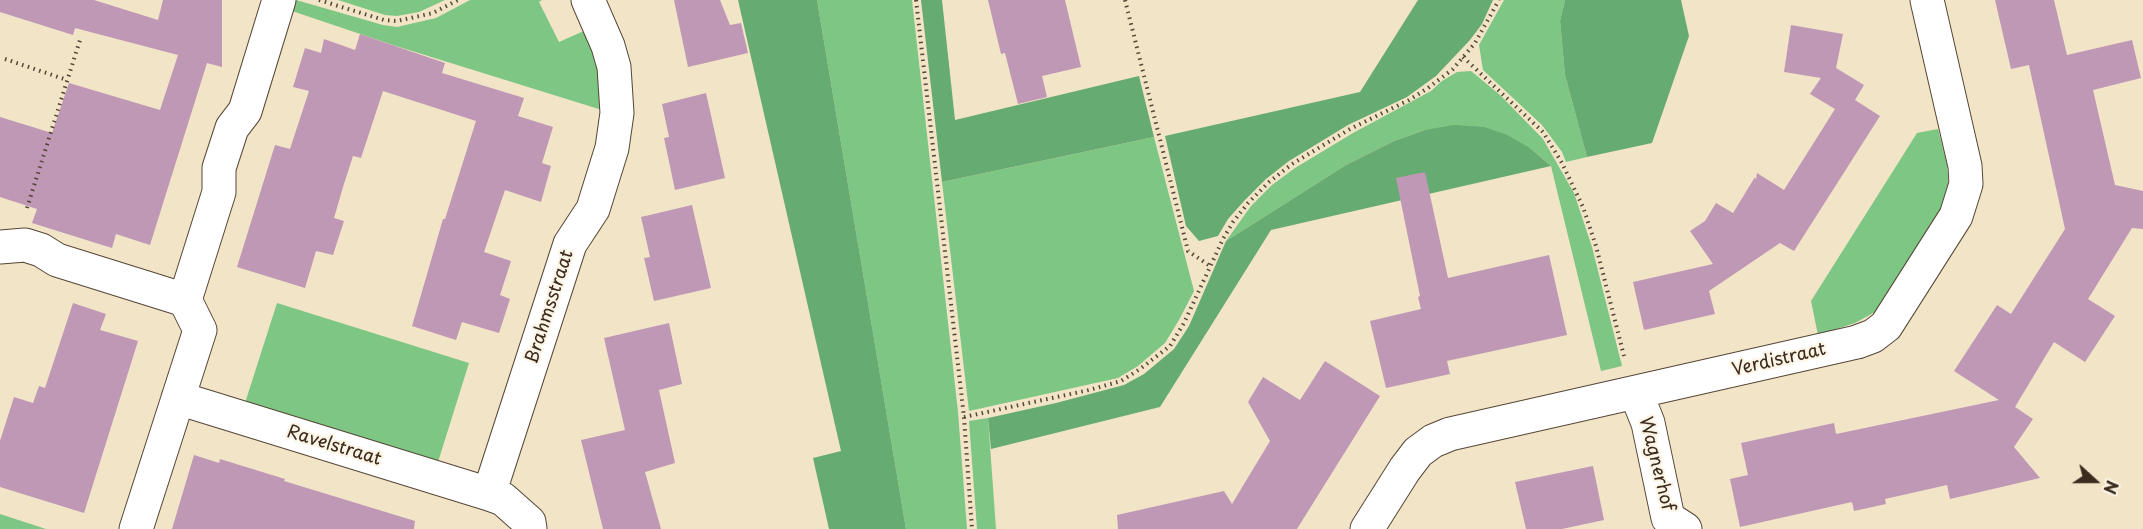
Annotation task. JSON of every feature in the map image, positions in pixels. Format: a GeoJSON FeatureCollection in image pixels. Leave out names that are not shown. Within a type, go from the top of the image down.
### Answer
{"type":"FeatureCollection","features":[{"type":"Feature","properties":{"kind":"street"},"geometry":{"type":"LineString","coordinates":[[136,529],[200,330],[185,300],[219,192],[219,168],[232,128],[244,111],[279,0]]}},
{"type":"Feature","properties":{"kind":"street","name":"Brahmsstraat"},"geometry":{"type":"LineString","coordinates":[[489,494],[570,244],[593,209],[612,148],[617,113],[614,68],[608,46],[588,0]]}},
{"type":"Feature","properties":{"kind":"street","name":"Verdistraat"},"geometry":{"type":"LineString","coordinates":[[1367,529],[1418,452],[1433,441],[1450,434],[1857,342],[1879,331],[1896,313],[1956,216],[1966,184],[1965,166],[1927,0]]}},
{"type":"Feature","properties":{"kind":"street"},"geometry":{"type":"LineString","coordinates":[[8,247],[25,245],[41,250],[57,260],[185,300]]}},
{"type":"Feature","properties":{"kind":"street","name":"Wagnerhof"},"geometry":{"type":"LineString","coordinates":[[1636,393],[1648,423],[1668,518],[1684,529]]}},
{"type":"Feature","properties":{"kind":"street","name":"Ravelstraat"},"geometry":{"type":"LineString","coordinates":[[178,398],[489,494]]}},
{"type":"Feature","properties":{"kind":"street"},"geometry":{"type":"LineString","coordinates":[[489,494],[503,499],[529,522],[530,529]]}},
{"type":"Feature","properties":{"kind":"path"},"geometry":{"type":"LineString","coordinates":[[319,0],[384,20],[397,21],[433,13],[458,0]]}},
{"type":"Feature","properties":{"kind":"path"},"geometry":{"type":"LineString","coordinates":[[916,0],[964,417],[972,529]]}},
{"type":"Feature","properties":{"kind":"path"},"geometry":{"type":"LineString","coordinates":[[1125,0],[1188,251],[1210,266]]}},
{"type":"Feature","properties":{"kind":"path"},"geometry":{"type":"LineString","coordinates":[[964,417],[1121,381],[1170,346],[1184,323],[1233,222],[1269,182],[1318,148],[1428,88],[1453,69],[1475,43],[1499,0]]}},
{"type":"Feature","properties":{"kind":"path"},"geometry":{"type":"LineString","coordinates":[[8,247],[80,40]]}},
{"type":"Feature","properties":{"kind":"path"},"geometry":{"type":"LineString","coordinates":[[1463,57],[1543,132],[1567,173],[1583,207],[1596,246],[1626,365],[1636,393]]}},
{"type":"Feature","properties":{"kind":"path"},"geometry":{"type":"LineString","coordinates":[[5,59],[67,80]]}},
{"type":"Feature","properties":{"kind":"green space"},"geometry":{"type":"Polygon","coordinates":[[[296,0],[397,27],[436,18],[470,0],[542,0],[539,2],[559,42],[586,30],[599,69],[602,110],[292,11],[296,0]]]}},
{"type":"Feature","properties":{"kind":"green space"},"geometry":{"type":"Polygon","coordinates":[[[338,0],[445,0],[419,12],[397,16],[385,15],[338,0]]]}},
{"type":"Feature","properties":{"kind":"green space"},"geometry":{"type":"Polygon","coordinates":[[[738,0],[817,0],[906,529],[829,529],[813,458],[841,451],[738,0]]]}},
{"type":"Feature","properties":{"kind":"green space"},"geometry":{"type":"Polygon","coordinates":[[[817,0],[912,0],[958,412],[967,529],[906,529],[817,0]]]}},
{"type":"Feature","properties":{"kind":"green space"},"geometry":{"type":"Polygon","coordinates":[[[921,0],[942,0],[955,120],[1139,76],[1154,137],[942,182],[921,0]]]}},
{"type":"Feature","properties":{"kind":"green space"},"geometry":{"type":"Polygon","coordinates":[[[1418,0],[1493,0],[1482,24],[1470,40],[1436,76],[1407,97],[1348,125],[1289,161],[1245,200],[1228,219],[1218,236],[1199,241],[1186,226],[1165,136],[1360,92],[1418,0]]]}},
{"type":"Feature","properties":{"kind":"green space"},"geometry":{"type":"Polygon","coordinates":[[[1504,0],[1565,0],[1560,21],[1565,75],[1587,157],[1566,162],[1562,152],[1542,125],[1483,70],[1479,45],[1504,0]]]}},
{"type":"Feature","properties":{"kind":"green space"},"geometry":{"type":"Polygon","coordinates":[[[1565,0],[1681,0],[1689,36],[1652,143],[1587,157],[1565,75],[1560,21],[1565,0]]]}},
{"type":"Feature","properties":{"kind":"green space"},"geometry":{"type":"Polygon","coordinates":[[[1471,71],[1500,95],[1543,139],[1574,193],[1592,247],[1622,366],[1601,371],[1551,166],[1530,148],[1425,130],[1394,141],[1346,165],[1226,241],[1251,206],[1272,185],[1295,168],[1353,133],[1431,91],[1457,72],[1471,71]]]}},
{"type":"Feature","properties":{"kind":"green space"},"geometry":{"type":"Polygon","coordinates":[[[1454,125],[1484,127],[1507,135],[1530,148],[1551,166],[1271,230],[1160,407],[991,449],[988,418],[1124,385],[1144,374],[1174,349],[1189,326],[1226,241],[1346,165],[1394,141],[1425,130],[1454,125]]]}},
{"type":"Feature","properties":{"kind":"green space"},"geometry":{"type":"Polygon","coordinates":[[[1938,129],[1948,177],[1948,187],[1942,208],[1883,304],[1875,312],[1855,323],[1818,335],[1811,301],[1917,133],[1938,129]]]}},
{"type":"Feature","properties":{"kind":"green space"},"geometry":{"type":"Polygon","coordinates":[[[1154,137],[1194,291],[1165,343],[1138,366],[1118,378],[969,411],[942,182],[1154,137]]]}},
{"type":"Feature","properties":{"kind":"green space"},"geometry":{"type":"Polygon","coordinates":[[[277,303],[469,363],[438,462],[245,403],[277,303]]]}},
{"type":"Feature","properties":{"kind":"green space"},"geometry":{"type":"Polygon","coordinates":[[[988,418],[996,529],[977,529],[969,421],[988,418]]]}},
{"type":"Feature","properties":{"kind":"green space"},"geometry":{"type":"Polygon","coordinates":[[[0,514],[46,529],[0,529],[0,514]]]}},
{"type":"Feature","properties":{"kind":"building"},"geometry":{"type":"Polygon","coordinates":[[[0,0],[94,0],[158,20],[163,0],[222,0],[222,67],[207,63],[150,245],[116,234],[112,248],[32,223],[37,209],[0,197],[0,117],[52,133],[69,83],[160,110],[178,55],[75,28],[73,35],[0,12],[0,0]]]}},
{"type":"Feature","properties":{"kind":"building"},"geometry":{"type":"Polygon","coordinates":[[[674,0],[720,0],[730,25],[741,23],[748,53],[688,67],[674,0]]]}},
{"type":"Feature","properties":{"kind":"building"},"geometry":{"type":"Polygon","coordinates":[[[988,0],[1065,0],[1081,67],[1042,76],[1047,97],[1018,104],[1005,53],[1001,54],[988,0]]]}},
{"type":"Feature","properties":{"kind":"building"},"geometry":{"type":"Polygon","coordinates":[[[1995,0],[2054,0],[2067,55],[2132,40],[2141,78],[2093,90],[2115,185],[2143,191],[2143,229],[2132,228],[2088,299],[2115,316],[2085,362],[2054,342],[2015,407],[2033,419],[2014,447],[2040,478],[1950,499],[1947,485],[1885,499],[1886,504],[1854,511],[1852,502],[1740,527],[1730,479],[1748,475],[1741,443],[1834,423],[1836,434],[1999,400],[1954,371],[1997,305],[2011,314],[2065,229],[2029,65],[2011,69],[1995,0]]]}},
{"type":"Feature","properties":{"kind":"building"},"geometry":{"type":"Polygon","coordinates":[[[1791,25],[1843,34],[1836,68],[1864,85],[1855,100],[1880,116],[1794,251],[1780,243],[1709,291],[1715,314],[1644,330],[1633,282],[1713,264],[1690,231],[1705,221],[1716,203],[1733,213],[1755,177],[1756,180],[1757,173],[1784,190],[1835,109],[1810,94],[1821,78],[1784,72],[1791,25]]]}},
{"type":"Feature","properties":{"kind":"building"},"geometry":{"type":"Polygon","coordinates":[[[360,34],[445,63],[442,73],[524,98],[518,116],[553,127],[542,163],[551,166],[541,202],[505,190],[484,252],[511,261],[500,295],[510,299],[499,333],[462,322],[456,340],[412,326],[443,219],[445,219],[476,121],[383,91],[361,158],[353,156],[343,187],[334,218],[344,221],[333,255],[316,251],[305,288],[237,267],[275,145],[290,149],[309,91],[293,87],[305,48],[321,53],[324,39],[355,50],[360,34]]]}},
{"type":"Feature","properties":{"kind":"building"},"geometry":{"type":"Polygon","coordinates":[[[706,93],[725,178],[675,190],[664,138],[669,137],[662,104],[706,93]]]}},
{"type":"Feature","properties":{"kind":"building"},"geometry":{"type":"Polygon","coordinates":[[[1425,172],[1448,278],[1549,255],[1567,335],[1447,361],[1450,374],[1386,388],[1370,321],[1421,309],[1396,178],[1425,172]]]}},
{"type":"Feature","properties":{"kind":"building"},"geometry":{"type":"Polygon","coordinates":[[[692,205],[711,288],[654,301],[644,258],[650,257],[641,217],[692,205]]]}},
{"type":"Feature","properties":{"kind":"building"},"geometry":{"type":"Polygon","coordinates":[[[73,303],[106,314],[100,330],[138,341],[84,513],[0,487],[0,441],[14,397],[33,403],[39,386],[45,388],[73,303]]]}},
{"type":"Feature","properties":{"kind":"building"},"geometry":{"type":"Polygon","coordinates":[[[669,323],[682,384],[659,390],[675,463],[645,472],[661,529],[603,529],[581,440],[625,430],[604,338],[669,323]]]}},
{"type":"Feature","properties":{"kind":"building"},"geometry":{"type":"Polygon","coordinates":[[[1325,361],[1380,396],[1297,529],[1118,529],[1117,515],[1224,491],[1232,504],[1270,441],[1248,402],[1263,377],[1300,400],[1325,361]]]}},
{"type":"Feature","properties":{"kind":"building"},"geometry":{"type":"Polygon","coordinates":[[[194,455],[219,463],[220,459],[415,521],[414,529],[172,529],[194,455]]]}},
{"type":"Feature","properties":{"kind":"building"},"geometry":{"type":"Polygon","coordinates":[[[1593,466],[1604,520],[1562,529],[1526,529],[1515,482],[1593,466]]]}}]}
